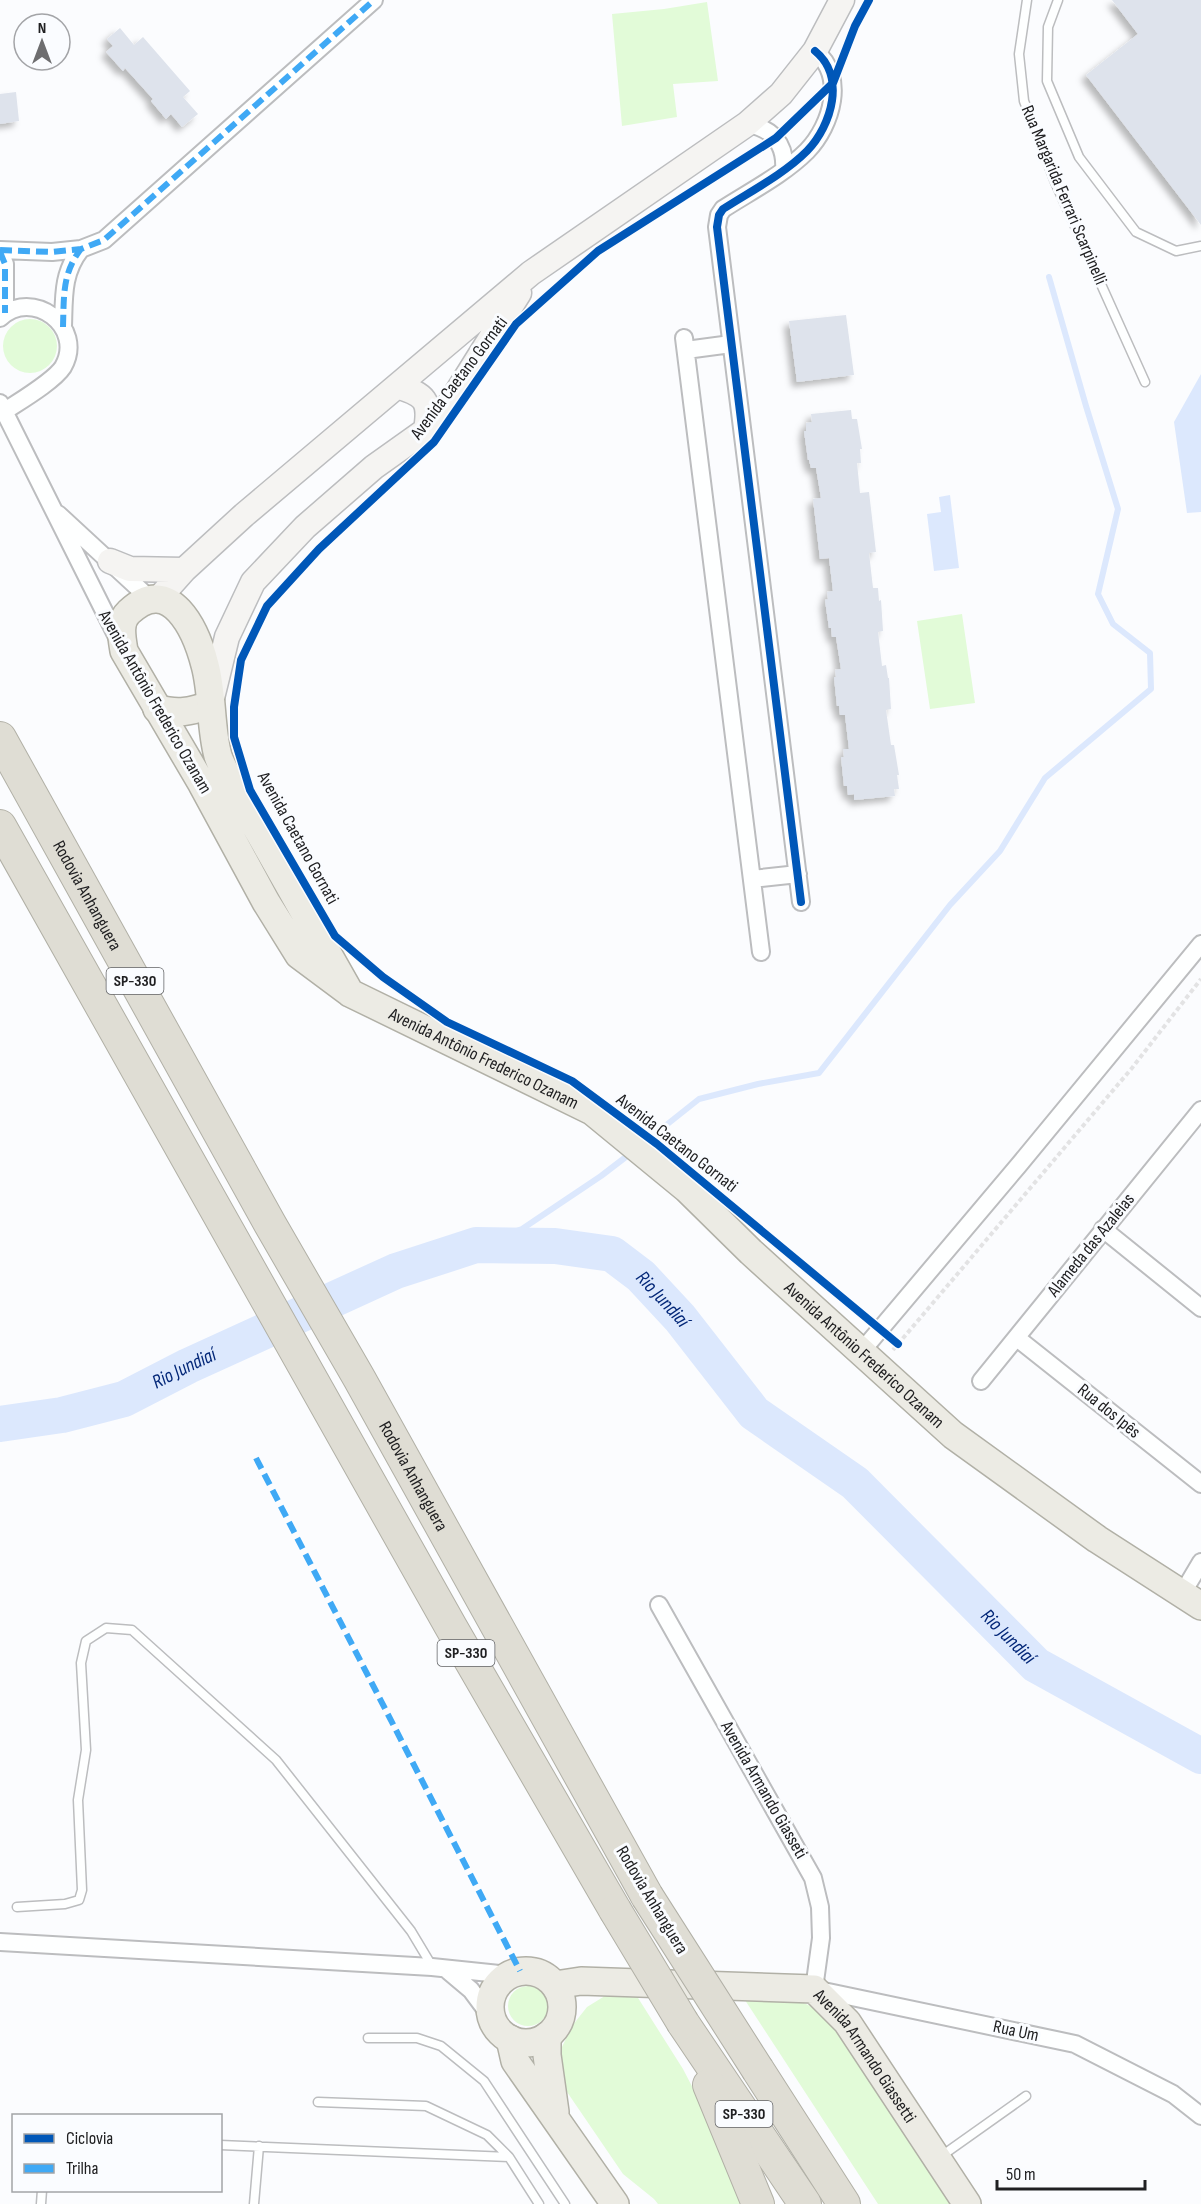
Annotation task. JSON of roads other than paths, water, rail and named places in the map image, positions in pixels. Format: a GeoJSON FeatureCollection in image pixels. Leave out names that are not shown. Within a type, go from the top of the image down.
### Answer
{"type":"FeatureCollection","features":[{"type":"Feature","properties":{"kind":"highway","name":"Rodovia Anhanguera"},"geometry":{"type":"LineString","coordinates":[[0,738],[647,1896],[844,2204]]}},
{"type":"Feature","properties":{"kind":"highway","name":"Rodovia Anhanguera"},"geometry":{"type":"LineString","coordinates":[[0,826],[451,1627],[615,1910],[683,2023],[805,2204]]}},
{"type":"Feature","properties":{"kind":"highway"},"geometry":{"type":"LineString","coordinates":[[683,2023],[758,2204]]}},
{"type":"Feature","properties":{"kind":"main road","name":"Avenida Caetano Gornati"},"geometry":{"type":"LineString","coordinates":[[154,598],[244,515],[531,273],[747,124],[781,94],[815,51],[842,0]]}},
{"type":"Feature","properties":{"kind":"main road"},"geometry":{"type":"LineString","coordinates":[[210,705],[226,637],[253,582],[305,527],[374,468],[426,430],[448,405],[531,273]]}},
{"type":"Feature","properties":{"kind":"main road"},"geometry":{"type":"LineString","coordinates":[[397,386],[417,393],[425,399],[429,413],[426,430]]}},
{"type":"Feature","properties":{"kind":"main road"},"geometry":{"type":"LineString","coordinates":[[110,561],[130,569],[184,570]]}},
{"type":"Feature","properties":{"kind":"main road"},"geometry":{"type":"LineString","coordinates":[[124,651],[121,631],[126,615],[137,605],[154,598],[167,600],[179,610],[191,629],[206,666],[218,757],[350,993]]}},
{"type":"Feature","properties":{"kind":"main road","name":"Avenida Antônio Frederico Ozanam"},"geometry":{"type":"LineString","coordinates":[[124,651],[266,902],[299,955],[350,993],[592,1111],[650,1157],[953,1435],[1097,1539],[1192,1600]]}},
{"type":"Feature","properties":{"kind":"main road"},"geometry":{"type":"LineString","coordinates":[[157,709],[186,712],[210,705]]}},
{"type":"Feature","properties":{"kind":"main road"},"geometry":{"type":"LineString","coordinates":[[229,834],[241,839],[256,832],[257,829]]}},
{"type":"Feature","properties":{"kind":"main road"},"geometry":{"type":"LineString","coordinates":[[554,2025],[536,2042],[522,2043],[502,2034],[491,2018],[490,2005],[499,1983],[509,1975],[530,1971],[539,1973],[555,1985],[560,1994],[554,2025],[547,2055],[556,2116]]}},
{"type":"Feature","properties":{"kind":"main road","name":"Avenida Armando Giassetti"},"geometry":{"type":"LineString","coordinates":[[555,1985],[581,1981],[612,1984],[814,1989],[847,2022],[967,2204]]}},
{"type":"Feature","properties":{"kind":"main road","name":"Avenida Armando Giassetti"},"geometry":{"type":"LineString","coordinates":[[554,2025],[588,1996],[612,1984]]}},
{"type":"Feature","properties":{"kind":"main road"},"geometry":{"type":"LineString","coordinates":[[510,2039],[515,2061],[556,2116],[615,2204]]}},
{"type":"Feature","properties":{"kind":"street"},"geometry":{"type":"LineString","coordinates":[[2,316],[5,264],[0,251],[81,249],[104,240],[374,0]]}},
{"type":"Feature","properties":{"kind":"street"},"geometry":{"type":"LineString","coordinates":[[801,902],[717,227],[719,215],[723,209],[784,170],[808,150],[825,124],[834,94],[828,65],[815,51]]}},
{"type":"Feature","properties":{"kind":"street"},"geometry":{"type":"LineString","coordinates":[[747,124],[758,126],[776,138],[782,148],[784,170]]}},
{"type":"Feature","properties":{"kind":"street"},"geometry":{"type":"LineString","coordinates":[[63,327],[65,283],[71,262],[81,249]]}},
{"type":"Feature","properties":{"kind":"street"},"geometry":{"type":"LineString","coordinates":[[2,316],[17,307],[30,306],[44,309],[55,316],[68,340],[68,353],[64,366],[55,376],[2,407]]}},
{"type":"Feature","properties":{"kind":"street"},"geometry":{"type":"LineString","coordinates":[[731,345],[685,344],[761,952]]}},
{"type":"Feature","properties":{"kind":"street","name":"Avenida Antônio Frederico Ozanam"},"geometry":{"type":"LineString","coordinates":[[2,407],[124,651]]}},
{"type":"Feature","properties":{"kind":"street","name":"Avenida Antônio Frederico Ozanam"},"geometry":{"type":"LineString","coordinates":[[51,507],[154,598]]}},
{"type":"Feature","properties":{"kind":"street"},"geometry":{"type":"LineString","coordinates":[[752,879],[798,874]]}},
{"type":"Feature","properties":{"kind":"street"},"geometry":{"type":"LineString","coordinates":[[869,1360],[881,1329],[1201,944]]}},
{"type":"Feature","properties":{"kind":"street","name":"Alameda das Azaleias"},"geometry":{"type":"LineString","coordinates":[[981,1381],[1103,1230],[1195,1128],[1201,1110]]}},
{"type":"Feature","properties":{"kind":"street"},"geometry":{"type":"LineString","coordinates":[[1103,1230],[1201,1308]]}},
{"type":"Feature","properties":{"kind":"street","name":"Rua dos Ipês"},"geometry":{"type":"LineString","coordinates":[[1017,1338],[1201,1485]]}},
{"type":"Feature","properties":{"kind":"street"},"geometry":{"type":"LineString","coordinates":[[1192,1600],[1201,1562]]}},
{"type":"Feature","properties":{"kind":"street","name":"Avenida Armando Giasseti"},"geometry":{"type":"LineString","coordinates":[[659,1605],[813,1878],[820,1907],[821,1938],[814,1989]]}},
{"type":"Feature","properties":{"kind":"street"},"geometry":{"type":"LineString","coordinates":[[0,1942],[439,1968],[509,1975]]}},
{"type":"Feature","properties":{"kind":"street"},"geometry":{"type":"LineString","coordinates":[[439,1968],[471,1990],[491,2018]]}},
{"type":"Feature","properties":{"kind":"street","name":"Rua Um"},"geometry":{"type":"LineString","coordinates":[[814,1989],[1075,2044],[1173,2094],[1201,2116]]}},
{"type":"Feature","properties":{"kind":"lane","name":"Rua Margarida Ferrari Scarpinelli"},"geometry":{"type":"LineString","coordinates":[[1027,0],[1019,54],[1024,101],[1055,182],[1144,382]]}},
{"type":"Feature","properties":{"kind":"lane"},"geometry":{"type":"LineString","coordinates":[[1058,0],[1048,27],[1047,81],[1079,157],[1136,232],[1176,251],[1201,246]]}},
{"type":"Feature","properties":{"kind":"lane"},"geometry":{"type":"LineString","coordinates":[[17,1907],[65,1904],[79,1900],[82,1890],[78,1800],[86,1750],[81,1663],[86,1641],[106,1628],[132,1630],[276,1760],[439,1968]]}},
{"type":"Feature","properties":{"kind":"lane"},"geometry":{"type":"LineString","coordinates":[[368,2038],[417,2038],[441,2046],[484,2081],[565,2204]]}},
{"type":"Feature","properties":{"kind":"lane"},"geometry":{"type":"LineString","coordinates":[[937,2159],[1026,2096]]}},
{"type":"Feature","properties":{"kind":"lane"},"geometry":{"type":"LineString","coordinates":[[318,2102],[426,2106],[488,2134],[509,2157],[539,2204]]}},
{"type":"Feature","properties":{"kind":"lane"},"geometry":{"type":"LineString","coordinates":[[222,2145],[509,2157]]}},
{"type":"Feature","properties":{"kind":"lane"},"geometry":{"type":"LineString","coordinates":[[254,2204],[259,2146]]}},
{"type":"Feature","properties":{"kind":"water"},"geometry":{"type":"Polygon","coordinates":[[[1201,374],[1201,512],[1187,513],[1174,422],[1201,374]]]}},
{"type":"Feature","properties":{"kind":"water"},"geometry":{"type":"Polygon","coordinates":[[[950,495],[959,568],[934,571],[927,514],[941,512],[939,497],[950,495]]]}},
{"type":"Feature","properties":{"kind":"waterway"},"geometry":{"type":"LineString","coordinates":[[660,1130],[699,1099],[758,1084],[819,1073],[950,905],[1000,851],[1045,778],[1151,689],[1150,653],[1113,624],[1098,594],[1118,509],[1049,277]]}},
{"type":"Feature","properties":{"kind":"waterway"},"geometry":{"type":"LineString","coordinates":[[476,1245],[522,1229],[631,1153]]}},
{"type":"Feature","properties":{"kind":"waterway","name":"Rio Jundiaí"},"geometry":{"type":"LineString","coordinates":[[0,1424],[62,1415],[124,1399],[188,1366],[396,1271],[476,1245],[555,1246],[612,1254],[641,1276],[680,1318],[754,1413],[855,1483],[1036,1665],[1201,1756]]}}]}
